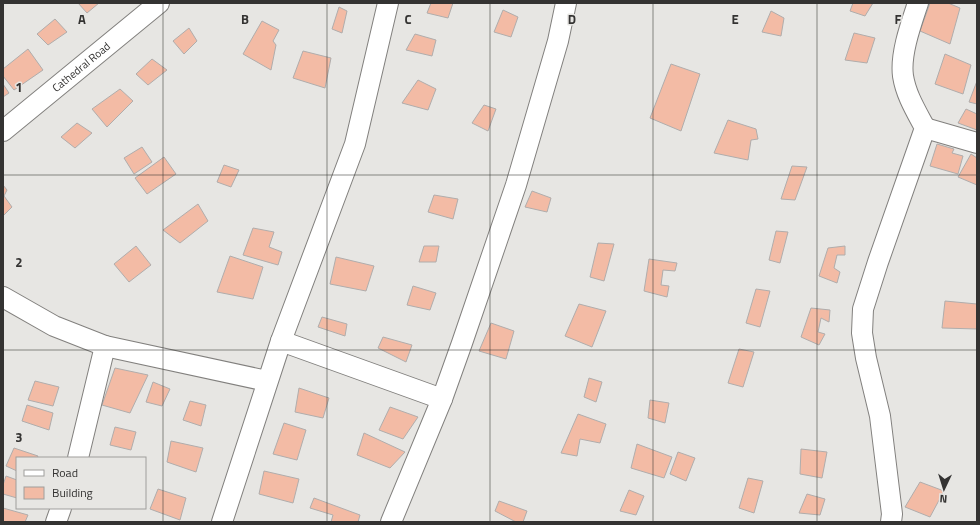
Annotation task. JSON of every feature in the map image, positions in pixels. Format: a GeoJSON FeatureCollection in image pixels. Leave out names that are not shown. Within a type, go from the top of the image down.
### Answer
{"type":"FeatureCollection","features":[{"type":"Feature","properties":{"kind":"street","name":"Cathedral Road"},"geometry":{"type":"LineString","coordinates":[[3,131],[159,3]]}},
{"type":"Feature","properties":{"kind":"street"},"geometry":{"type":"LineString","coordinates":[[222,522],[281,340],[355,144],[388,3]]}},
{"type":"Feature","properties":{"kind":"street"},"geometry":{"type":"LineString","coordinates":[[391,522],[442,399],[516,185],[558,41],[566,3]]}},
{"type":"Feature","properties":{"kind":"street"},"geometry":{"type":"LineString","coordinates":[[891,522],[892,514],[880,416],[866,358],[862,333],[863,309],[924,128],[910,101],[903,75],[904,46],[918,3]]}},
{"type":"Feature","properties":{"kind":"street"},"geometry":{"type":"LineString","coordinates":[[924,128],[977,143]]}},
{"type":"Feature","properties":{"kind":"street"},"geometry":{"type":"LineString","coordinates":[[3,297],[54,326],[105,346],[267,381]]}},
{"type":"Feature","properties":{"kind":"street"},"geometry":{"type":"LineString","coordinates":[[281,340],[442,399]]}},
{"type":"Feature","properties":{"kind":"street"},"geometry":{"type":"LineString","coordinates":[[78,457],[105,346]]}},
{"type":"Feature","properties":{"kind":"street"},"geometry":{"type":"LineString","coordinates":[[56,522],[61,509]]}},
{"type":"Feature","properties":{"kind":"building"},"geometry":{"type":"Polygon","coordinates":[[[78,3],[99,3],[87,13],[78,3]]]}},
{"type":"Feature","properties":{"kind":"building"},"geometry":{"type":"Polygon","coordinates":[[[431,3],[453,3],[448,18],[427,13],[431,3]]]}},
{"type":"Feature","properties":{"kind":"building"},"geometry":{"type":"Polygon","coordinates":[[[853,3],[873,3],[865,16],[850,11],[853,3]]]}},
{"type":"Feature","properties":{"kind":"building"},"geometry":{"type":"Polygon","coordinates":[[[930,3],[948,3],[960,8],[950,44],[920,31],[930,3]]]}},
{"type":"Feature","properties":{"kind":"building"},"geometry":{"type":"Polygon","coordinates":[[[339,7],[347,11],[342,33],[332,29],[339,7]]]}},
{"type":"Feature","properties":{"kind":"building"},"geometry":{"type":"Polygon","coordinates":[[[503,10],[518,17],[511,37],[494,32],[503,10]]]}},
{"type":"Feature","properties":{"kind":"building"},"geometry":{"type":"Polygon","coordinates":[[[771,11],[784,18],[781,36],[762,32],[771,11]]]}},
{"type":"Feature","properties":{"kind":"building"},"geometry":{"type":"Polygon","coordinates":[[[55,19],[67,32],[48,45],[37,34],[55,19]]]}},
{"type":"Feature","properties":{"kind":"building"},"geometry":{"type":"Polygon","coordinates":[[[262,21],[279,30],[273,41],[276,45],[271,70],[243,54],[262,21]]]}},
{"type":"Feature","properties":{"kind":"building"},"geometry":{"type":"Polygon","coordinates":[[[189,28],[197,41],[184,54],[173,41],[189,28]]]}},
{"type":"Feature","properties":{"kind":"building"},"geometry":{"type":"Polygon","coordinates":[[[854,33],[875,38],[867,63],[845,60],[854,33]]]}},
{"type":"Feature","properties":{"kind":"building"},"geometry":{"type":"Polygon","coordinates":[[[415,34],[436,40],[432,56],[406,50],[415,34]]]}},
{"type":"Feature","properties":{"kind":"building"},"geometry":{"type":"Polygon","coordinates":[[[28,49],[43,70],[14,90],[3,76],[3,69],[28,49]]]}},
{"type":"Feature","properties":{"kind":"building"},"geometry":{"type":"Polygon","coordinates":[[[303,51],[331,58],[325,88],[293,78],[303,51]]]}},
{"type":"Feature","properties":{"kind":"building"},"geometry":{"type":"Polygon","coordinates":[[[945,54],[971,65],[963,94],[935,84],[945,54]]]}},
{"type":"Feature","properties":{"kind":"building"},"geometry":{"type":"Polygon","coordinates":[[[152,59],[167,70],[148,85],[136,74],[152,59]]]}},
{"type":"Feature","properties":{"kind":"building"},"geometry":{"type":"Polygon","coordinates":[[[671,64],[700,74],[681,131],[650,118],[671,64]]]}},
{"type":"Feature","properties":{"kind":"building"},"geometry":{"type":"Polygon","coordinates":[[[418,80],[436,89],[428,110],[402,103],[418,80]]]}},
{"type":"Feature","properties":{"kind":"building"},"geometry":{"type":"Polygon","coordinates":[[[977,81],[977,104],[969,102],[977,81]]]}},
{"type":"Feature","properties":{"kind":"building"},"geometry":{"type":"Polygon","coordinates":[[[3,84],[9,93],[3,97],[3,84]]]}},
{"type":"Feature","properties":{"kind":"building"},"geometry":{"type":"Polygon","coordinates":[[[120,89],[133,101],[107,127],[92,109],[120,89]]]}},
{"type":"Feature","properties":{"kind":"building"},"geometry":{"type":"Polygon","coordinates":[[[484,105],[496,109],[488,131],[472,123],[484,105]]]}},
{"type":"Feature","properties":{"kind":"building"},"geometry":{"type":"Polygon","coordinates":[[[966,109],[977,114],[977,130],[958,123],[966,109]]]}},
{"type":"Feature","properties":{"kind":"building"},"geometry":{"type":"Polygon","coordinates":[[[728,120],[756,129],[758,139],[751,140],[748,160],[714,153],[728,120]]]}},
{"type":"Feature","properties":{"kind":"building"},"geometry":{"type":"Polygon","coordinates":[[[77,123],[92,133],[75,148],[61,137],[77,123]]]}},
{"type":"Feature","properties":{"kind":"building"},"geometry":{"type":"Polygon","coordinates":[[[937,144],[954,149],[952,153],[963,156],[958,174],[930,166],[937,144]]]}},
{"type":"Feature","properties":{"kind":"building"},"geometry":{"type":"Polygon","coordinates":[[[142,147],[152,162],[134,174],[124,158],[142,147]]]}},
{"type":"Feature","properties":{"kind":"building"},"geometry":{"type":"Polygon","coordinates":[[[971,154],[977,158],[977,185],[958,177],[971,154]]]}},
{"type":"Feature","properties":{"kind":"building"},"geometry":{"type":"Polygon","coordinates":[[[164,157],[176,174],[147,194],[135,178],[164,157]]]}},
{"type":"Feature","properties":{"kind":"building"},"geometry":{"type":"Polygon","coordinates":[[[224,165],[239,170],[231,187],[217,182],[224,165]]]}},
{"type":"Feature","properties":{"kind":"building"},"geometry":{"type":"Polygon","coordinates":[[[792,166],[807,167],[795,200],[781,199],[792,166]]]}},
{"type":"Feature","properties":{"kind":"building"},"geometry":{"type":"Polygon","coordinates":[[[3,185],[7,190],[4,196],[12,207],[3,216],[3,185]]]}},
{"type":"Feature","properties":{"kind":"building"},"geometry":{"type":"Polygon","coordinates":[[[532,191],[551,198],[547,212],[525,207],[532,191]]]}},
{"type":"Feature","properties":{"kind":"building"},"geometry":{"type":"Polygon","coordinates":[[[434,195],[458,199],[453,219],[428,212],[434,195]]]}},
{"type":"Feature","properties":{"kind":"building"},"geometry":{"type":"Polygon","coordinates":[[[198,204],[208,221],[180,243],[163,230],[198,204]]]}},
{"type":"Feature","properties":{"kind":"building"},"geometry":{"type":"Polygon","coordinates":[[[253,228],[274,232],[269,247],[282,252],[278,265],[243,255],[253,228]]]}},
{"type":"Feature","properties":{"kind":"building"},"geometry":{"type":"Polygon","coordinates":[[[776,231],[788,232],[780,263],[769,260],[776,231]]]}},
{"type":"Feature","properties":{"kind":"building"},"geometry":{"type":"Polygon","coordinates":[[[598,243],[614,244],[604,281],[590,277],[598,243]]]}},
{"type":"Feature","properties":{"kind":"building"},"geometry":{"type":"Polygon","coordinates":[[[136,246],[151,265],[129,282],[114,264],[136,246]]]}},
{"type":"Feature","properties":{"kind":"building"},"geometry":{"type":"Polygon","coordinates":[[[424,246],[439,246],[436,262],[419,262],[424,246]]]}},
{"type":"Feature","properties":{"kind":"building"},"geometry":{"type":"Polygon","coordinates":[[[845,246],[845,255],[837,255],[834,268],[840,272],[837,283],[819,276],[828,248],[845,246]]]}},
{"type":"Feature","properties":{"kind":"building"},"geometry":{"type":"Polygon","coordinates":[[[230,256],[263,267],[253,299],[217,292],[230,256]]]}},
{"type":"Feature","properties":{"kind":"building"},"geometry":{"type":"Polygon","coordinates":[[[336,257],[374,266],[366,291],[330,284],[336,257]]]}},
{"type":"Feature","properties":{"kind":"building"},"geometry":{"type":"Polygon","coordinates":[[[649,259],[677,263],[675,271],[663,270],[661,285],[669,286],[667,297],[644,291],[649,259]]]}},
{"type":"Feature","properties":{"kind":"building"},"geometry":{"type":"Polygon","coordinates":[[[413,286],[436,293],[430,310],[407,305],[413,286]]]}},
{"type":"Feature","properties":{"kind":"building"},"geometry":{"type":"Polygon","coordinates":[[[756,289],[770,291],[760,327],[746,323],[756,289]]]}},
{"type":"Feature","properties":{"kind":"building"},"geometry":{"type":"Polygon","coordinates":[[[945,301],[977,304],[977,329],[942,328],[945,301]]]}},
{"type":"Feature","properties":{"kind":"building"},"geometry":{"type":"Polygon","coordinates":[[[579,304],[606,311],[592,347],[565,336],[579,304]]]}},
{"type":"Feature","properties":{"kind":"building"},"geometry":{"type":"Polygon","coordinates":[[[811,308],[830,310],[829,322],[821,318],[818,332],[825,334],[819,345],[801,337],[811,308]]]}},
{"type":"Feature","properties":{"kind":"building"},"geometry":{"type":"Polygon","coordinates":[[[322,317],[347,324],[345,336],[318,327],[322,317]]]}},
{"type":"Feature","properties":{"kind":"building"},"geometry":{"type":"Polygon","coordinates":[[[491,323],[514,331],[506,359],[479,351],[491,323]]]}},
{"type":"Feature","properties":{"kind":"building"},"geometry":{"type":"Polygon","coordinates":[[[383,337],[412,345],[406,362],[378,348],[383,337]]]}},
{"type":"Feature","properties":{"kind":"building"},"geometry":{"type":"Polygon","coordinates":[[[739,349],[754,352],[743,387],[728,383],[739,349]]]}},
{"type":"Feature","properties":{"kind":"building"},"geometry":{"type":"Polygon","coordinates":[[[115,368],[148,375],[130,413],[102,405],[115,368]]]}},
{"type":"Feature","properties":{"kind":"building"},"geometry":{"type":"Polygon","coordinates":[[[589,378],[602,382],[596,402],[584,397],[589,378]]]}},
{"type":"Feature","properties":{"kind":"building"},"geometry":{"type":"Polygon","coordinates":[[[35,381],[59,387],[53,406],[28,400],[35,381]]]}},
{"type":"Feature","properties":{"kind":"building"},"geometry":{"type":"Polygon","coordinates":[[[153,382],[170,389],[162,406],[146,402],[153,382]]]}},
{"type":"Feature","properties":{"kind":"building"},"geometry":{"type":"Polygon","coordinates":[[[299,388],[329,398],[323,418],[295,412],[299,388]]]}},
{"type":"Feature","properties":{"kind":"building"},"geometry":{"type":"Polygon","coordinates":[[[650,400],[669,403],[665,423],[648,418],[650,400]]]}},
{"type":"Feature","properties":{"kind":"building"},"geometry":{"type":"Polygon","coordinates":[[[190,401],[206,405],[201,426],[183,420],[190,401]]]}},
{"type":"Feature","properties":{"kind":"building"},"geometry":{"type":"Polygon","coordinates":[[[27,405],[53,413],[49,430],[22,421],[27,405]]]}},
{"type":"Feature","properties":{"kind":"building"},"geometry":{"type":"Polygon","coordinates":[[[390,407],[418,417],[403,439],[379,430],[390,407]]]}},
{"type":"Feature","properties":{"kind":"building"},"geometry":{"type":"Polygon","coordinates":[[[578,414],[606,424],[600,443],[580,439],[577,456],[561,453],[578,414]]]}},
{"type":"Feature","properties":{"kind":"building"},"geometry":{"type":"Polygon","coordinates":[[[284,423],[306,430],[297,460],[273,454],[284,423]]]}},
{"type":"Feature","properties":{"kind":"building"},"geometry":{"type":"Polygon","coordinates":[[[115,427],[136,432],[131,450],[110,445],[115,427]]]}},
{"type":"Feature","properties":{"kind":"building"},"geometry":{"type":"Polygon","coordinates":[[[364,433],[405,452],[390,468],[357,455],[364,433]]]}},
{"type":"Feature","properties":{"kind":"building"},"geometry":{"type":"Polygon","coordinates":[[[171,441],[203,448],[196,472],[167,462],[171,441]]]}},
{"type":"Feature","properties":{"kind":"building"},"geometry":{"type":"Polygon","coordinates":[[[637,444],[672,457],[664,478],[631,468],[637,444]]]}},
{"type":"Feature","properties":{"kind":"building"},"geometry":{"type":"Polygon","coordinates":[[[14,448],[38,456],[16,457],[16,471],[6,466],[14,448]]]}},
{"type":"Feature","properties":{"kind":"building"},"geometry":{"type":"Polygon","coordinates":[[[801,449],[827,452],[822,478],[800,474],[801,449]]]}},
{"type":"Feature","properties":{"kind":"building"},"geometry":{"type":"Polygon","coordinates":[[[678,452],[695,458],[686,481],[670,474],[678,452]]]}},
{"type":"Feature","properties":{"kind":"building"},"geometry":{"type":"Polygon","coordinates":[[[264,471],[299,479],[293,503],[259,494],[264,471]]]}},
{"type":"Feature","properties":{"kind":"building"},"geometry":{"type":"Polygon","coordinates":[[[6,476],[16,480],[16,498],[3,494],[3,485],[6,476]]]}},
{"type":"Feature","properties":{"kind":"building"},"geometry":{"type":"Polygon","coordinates":[[[748,478],[763,481],[754,513],[739,508],[748,478]]]}},
{"type":"Feature","properties":{"kind":"building"},"geometry":{"type":"Polygon","coordinates":[[[920,482],[944,491],[930,517],[905,507],[920,482]]]}},
{"type":"Feature","properties":{"kind":"building"},"geometry":{"type":"Polygon","coordinates":[[[158,489],[186,498],[180,520],[150,509],[158,489]]]}},
{"type":"Feature","properties":{"kind":"building"},"geometry":{"type":"Polygon","coordinates":[[[629,490],[644,496],[636,515],[620,511],[629,490]]]}},
{"type":"Feature","properties":{"kind":"building"},"geometry":{"type":"Polygon","coordinates":[[[807,494],[825,499],[820,515],[799,513],[807,494]]]}},
{"type":"Feature","properties":{"kind":"building"},"geometry":{"type":"Polygon","coordinates":[[[314,498],[360,515],[358,522],[331,522],[333,515],[310,508],[314,498]]]}},
{"type":"Feature","properties":{"kind":"building"},"geometry":{"type":"Polygon","coordinates":[[[499,501],[527,511],[523,522],[516,522],[495,511],[499,501]]]}},
{"type":"Feature","properties":{"kind":"building"},"geometry":{"type":"Polygon","coordinates":[[[3,508],[28,515],[25,522],[3,522],[3,508]]]}}]}
